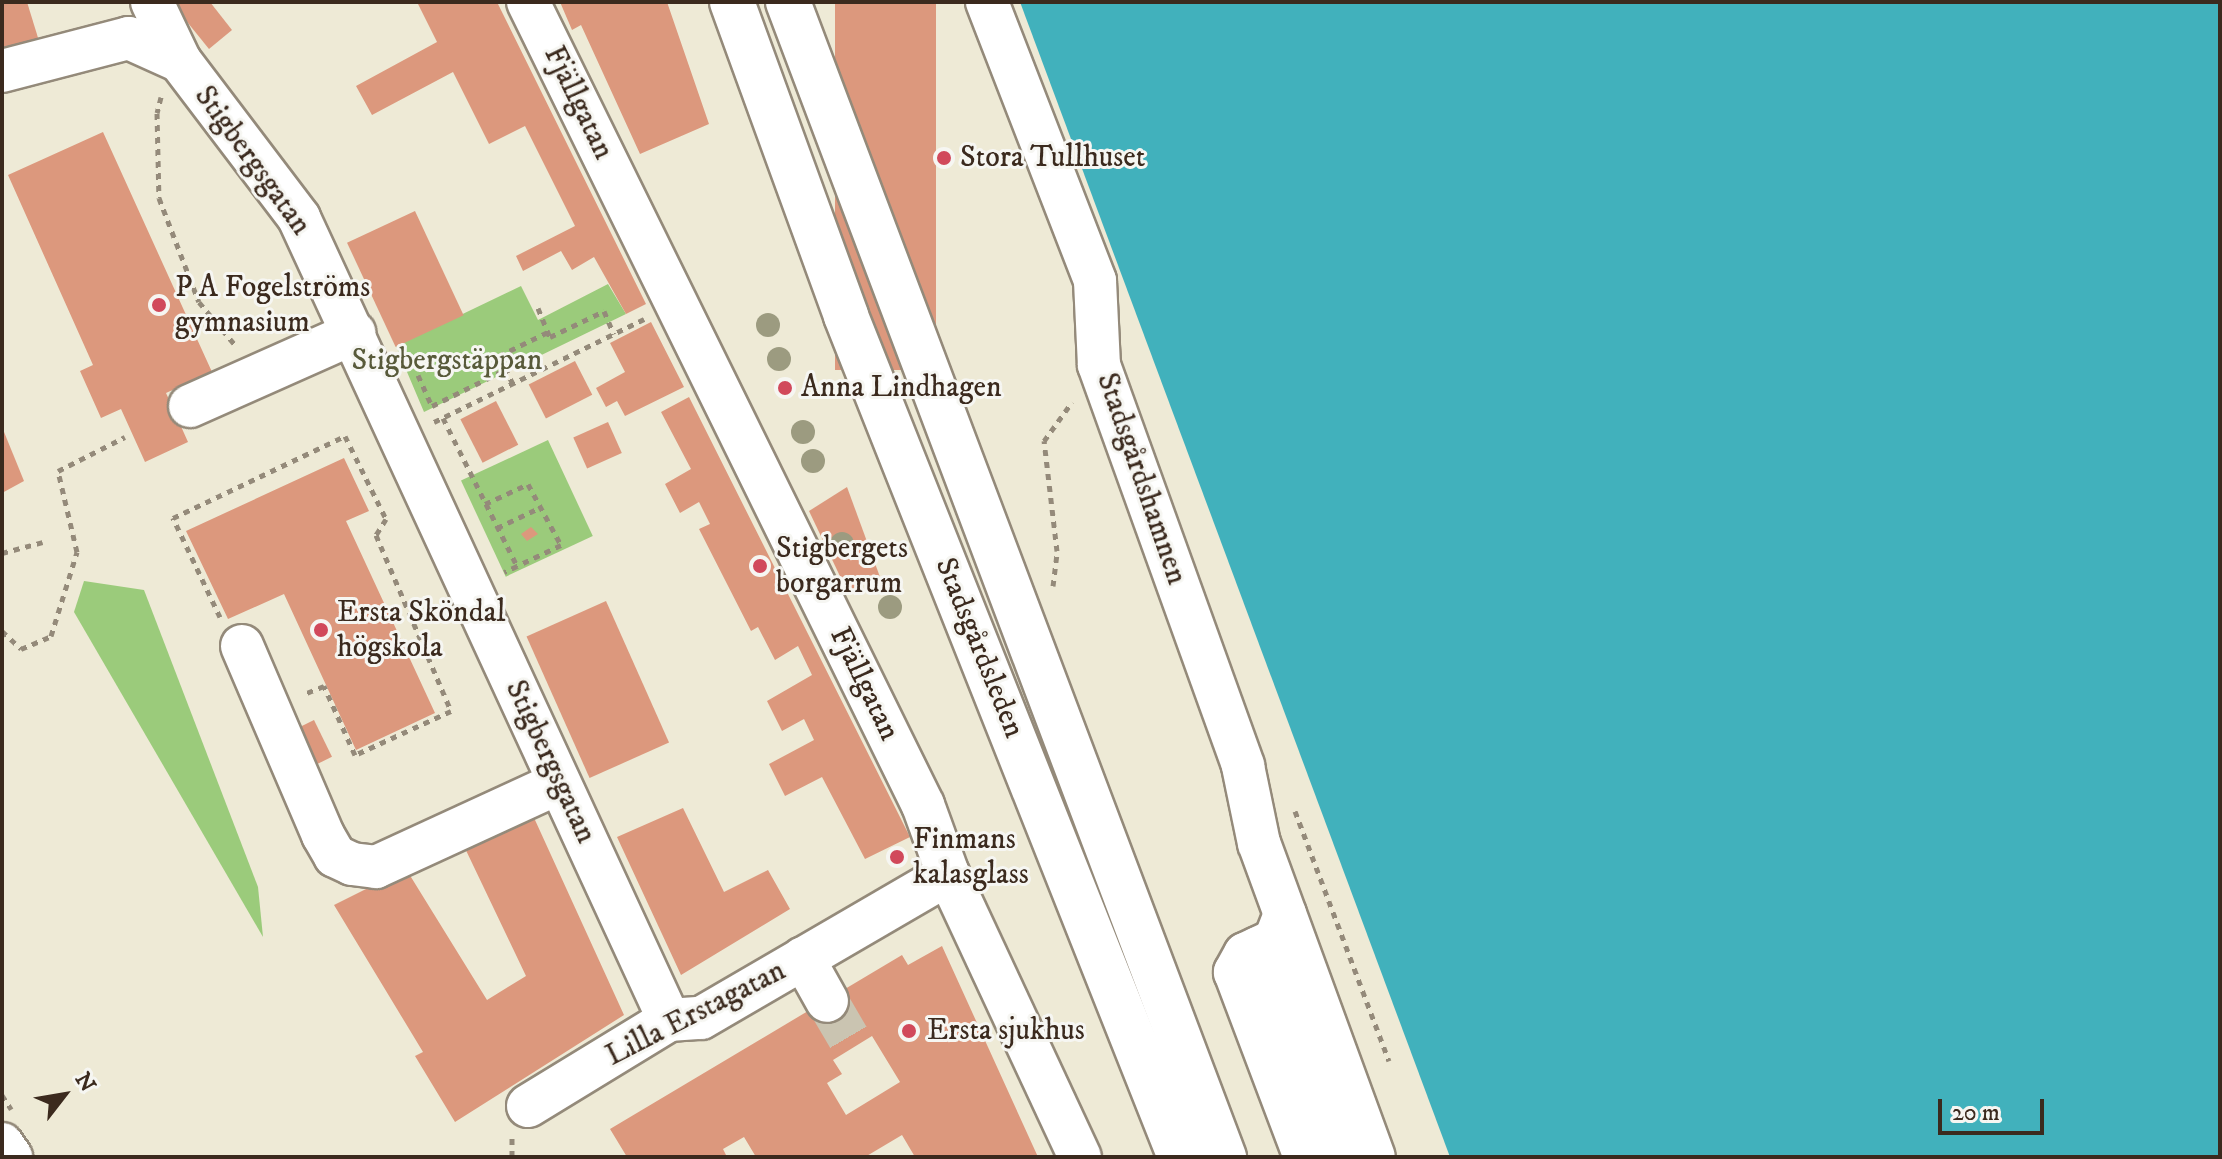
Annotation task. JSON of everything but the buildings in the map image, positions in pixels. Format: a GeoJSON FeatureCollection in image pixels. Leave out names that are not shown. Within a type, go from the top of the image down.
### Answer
{"type":"FeatureCollection","features":[{"type":"Feature","properties":{"kind":"main road","name":"Stadsgårdsleden"},"geometry":{"type":"LineString","coordinates":[[732,2],[846,316],[1180,1157]]}},
{"type":"Feature","properties":{"kind":"main road","name":"Stadsgårdsleden"},"geometry":{"type":"LineString","coordinates":[[788,2],[1224,1157]]}},
{"type":"Feature","properties":{"kind":"street","name":"Stigbergsgatan"},"geometry":{"type":"LineString","coordinates":[[152,2],[171,79],[299,218],[669,1020]]}},
{"type":"Feature","properties":{"kind":"street","name":"Fjällgatan"},"geometry":{"type":"LineString","coordinates":[[528,2],[923,805],[948,874],[1080,1157]]}},
{"type":"Feature","properties":{"kind":"street","name":"Stadsgårdshamnen"},"geometry":{"type":"LineString","coordinates":[[987,2],[1095,281],[1099,365],[1243,766],[1259,843],[1272,942]]}},
{"type":"Feature","properties":{"kind":"street"},"geometry":{"type":"LineString","coordinates":[[2,71],[129,38],[171,79]]}},
{"type":"Feature","properties":{"kind":"street"},"geometry":{"type":"LineString","coordinates":[[190,406],[354,333]]}},
{"type":"Feature","properties":{"kind":"street"},"geometry":{"type":"LineString","coordinates":[[242,646],[323,835],[335,856],[352,864],[376,867],[559,783]]}},
{"type":"Feature","properties":{"kind":"street","name":"Lilla Erstagatan"},"geometry":{"type":"LineString","coordinates":[[520,1120],[669,1020],[701,1018],[948,874]]}},
{"type":"Feature","properties":{"kind":"street"},"geometry":{"type":"LineString","coordinates":[[1272,942],[1235,972],[1305,1157]]}},
{"type":"Feature","properties":{"kind":"street"},"geometry":{"type":"LineString","coordinates":[[1272,942],[1321,1157]]}},
{"type":"Feature","properties":{"kind":"street"},"geometry":{"type":"LineString","coordinates":[[1272,942],[1338,1157]]}},
{"type":"Feature","properties":{"kind":"street"},"geometry":{"type":"LineString","coordinates":[[1272,942],[1356,1157]]}},
{"type":"Feature","properties":{"kind":"street"},"geometry":{"type":"LineString","coordinates":[[1272,942],[1374,1157]]}},
{"type":"Feature","properties":{"kind":"street"},"geometry":{"type":"LineString","coordinates":[[1272,942],[1324,981],[1389,1157]]}},
{"type":"Feature","properties":{"kind":"street"},"geometry":{"type":"LineString","coordinates":[[803,958],[827,1001]]}},
{"type":"Feature","properties":{"kind":"street"},"geometry":{"type":"LineString","coordinates":[[2,1144],[11,1157]]}},
{"type":"Feature","properties":{"kind":"path"},"geometry":{"type":"LineString","coordinates":[[171,79],[157,113],[159,198],[199,302],[230,341],[266,372]]}},
{"type":"Feature","properties":{"kind":"path"},"geometry":{"type":"LineString","coordinates":[[538,308],[550,337],[604,311],[614,334]]}},
{"type":"Feature","properties":{"kind":"path"},"geometry":{"type":"LineString","coordinates":[[425,426],[656,314]]}},
{"type":"Feature","properties":{"kind":"path"},"geometry":{"type":"LineString","coordinates":[[513,384],[499,356],[548,332]]}},
{"type":"Feature","properties":{"kind":"path"},"geometry":{"type":"LineString","coordinates":[[1052,595],[1057,551],[1044,441],[1099,365]]}},
{"type":"Feature","properties":{"kind":"path"},"geometry":{"type":"LineString","coordinates":[[418,375],[432,406],[505,370]]}},
{"type":"Feature","properties":{"kind":"path"},"geometry":{"type":"LineString","coordinates":[[443,418],[517,566]]}},
{"type":"Feature","properties":{"kind":"path"},"geometry":{"type":"LineString","coordinates":[[242,646],[221,620],[173,518],[345,436],[386,519],[376,535],[451,711],[355,755],[324,686],[270,708]]}},
{"type":"Feature","properties":{"kind":"path"},"geometry":{"type":"LineString","coordinates":[[2,631],[21,649],[51,636],[77,552],[58,471],[125,437]]}},
{"type":"Feature","properties":{"kind":"path"},"geometry":{"type":"LineString","coordinates":[[485,504],[528,484],[561,545],[493,578]]}},
{"type":"Feature","properties":{"kind":"path"},"geometry":{"type":"LineString","coordinates":[[497,528],[541,507]]}},
{"type":"Feature","properties":{"kind":"path"},"geometry":{"type":"LineString","coordinates":[[2,553],[43,542]]}},
{"type":"Feature","properties":{"kind":"path"},"geometry":{"type":"LineString","coordinates":[[512,1157],[520,1120]]}},
{"type":"Feature","properties":{"kind":"green space","name":"Stigbergstäppan"},"geometry":{"type":"Polygon","coordinates":[[[608,284],[626,314],[424,412],[396,346],[521,286],[538,320],[608,284]]]}},
{"type":"Feature","properties":{"kind":"green space"},"geometry":{"type":"Polygon","coordinates":[[[548,440],[593,536],[506,577],[461,481],[548,440]]]}},
{"type":"Feature","properties":{"kind":"green space"},"geometry":{"type":"Polygon","coordinates":[[[84,581],[144,590],[258,887],[263,937],[74,612],[84,581]]]}},
{"type":"Feature","properties":{"kind":"water"},"geometry":{"type":"Polygon","coordinates":[[[1020,2],[2220,2],[2220,1157],[1450,1157],[1020,2]]]}},
{"type":"Feature","properties":{"kind":"tunnel"},"geometry":{"type":"LineString","coordinates":[[827,1001],[854,1047]]}},
{"type":"Feature","properties":{"kind":"place","name":"Stora Tullhuset"},"geometry":{"type":"Point","coordinates":[944,158]}},
{"type":"Feature","properties":{"kind":"place","name":"P A Fogelströms gymnasium"},"geometry":{"type":"Point","coordinates":[159,305]}},
{"type":"Feature","properties":{"kind":"place","name":"Anna Lindhagen"},"geometry":{"type":"Point","coordinates":[785,388]}},
{"type":"Feature","properties":{"kind":"place","name":"Stigbergets borgarrum"},"geometry":{"type":"Point","coordinates":[760,566]}},
{"type":"Feature","properties":{"kind":"place","name":"Ersta Sköndal högskola"},"geometry":{"type":"Point","coordinates":[321,630]}},
{"type":"Feature","properties":{"kind":"place","name":"Finmans kalasglass"},"geometry":{"type":"Point","coordinates":[897,857]}},
{"type":"Feature","properties":{"kind":"place","name":"Ersta sjukhus"},"geometry":{"type":"Point","coordinates":[909,1031]}}]}
